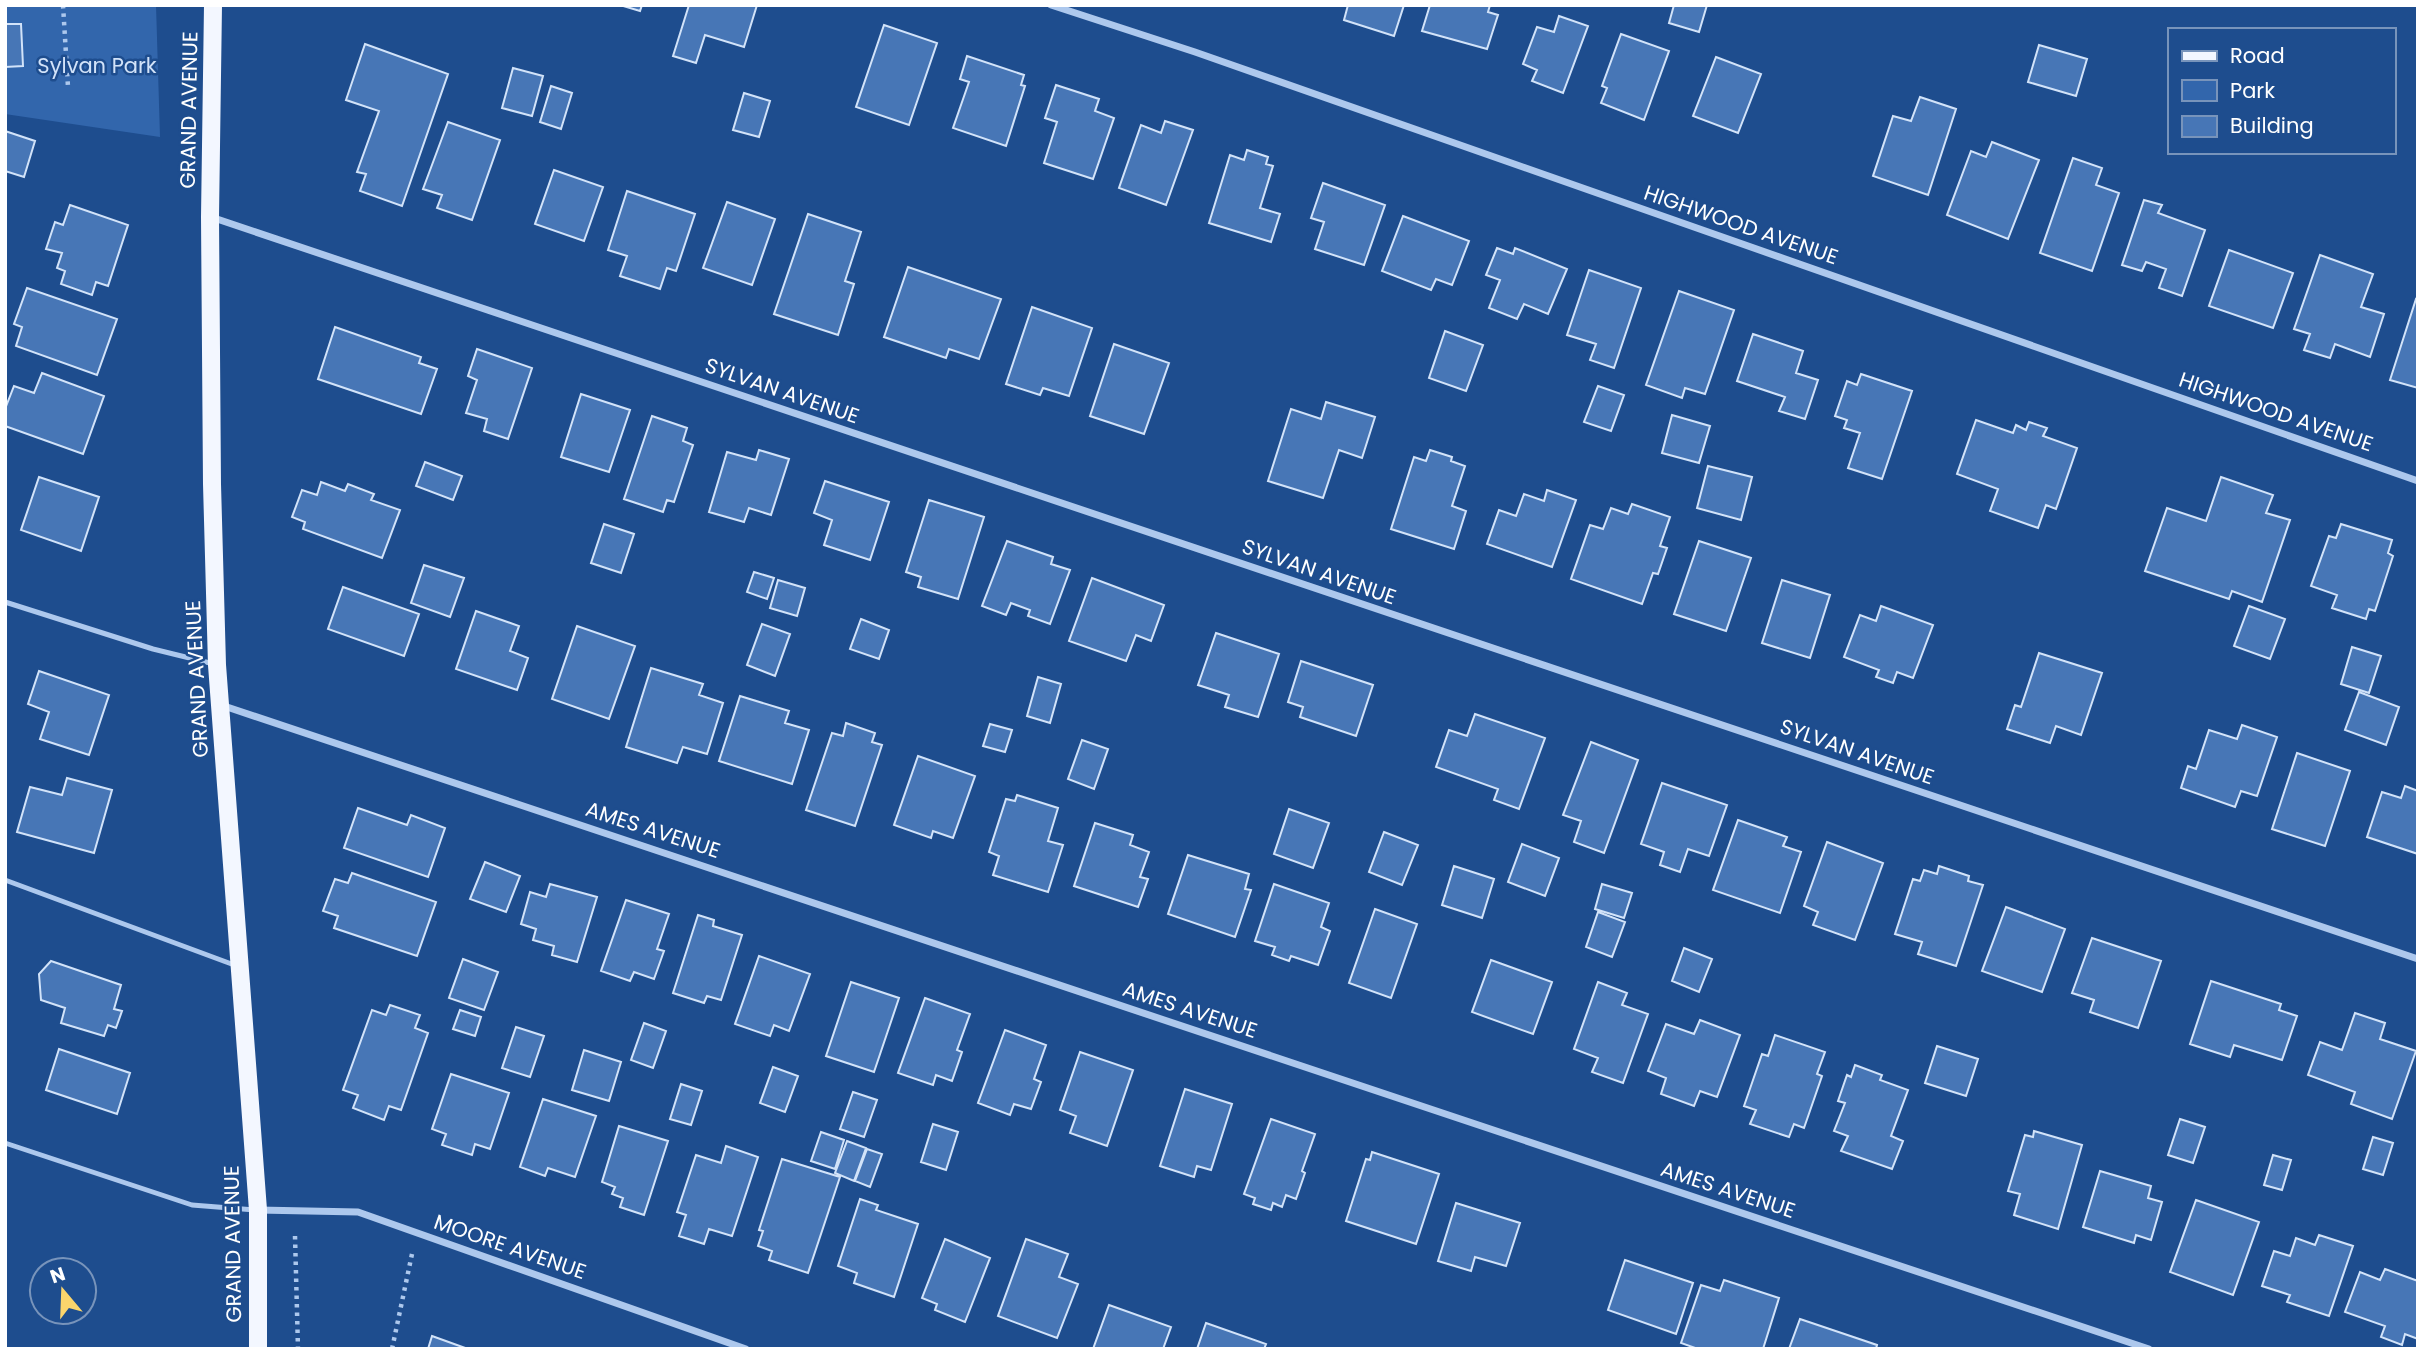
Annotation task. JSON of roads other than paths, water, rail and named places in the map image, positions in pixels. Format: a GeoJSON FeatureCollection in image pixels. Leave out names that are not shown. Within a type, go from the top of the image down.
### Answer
{"type":"FeatureCollection","features":[{"type":"Feature","properties":{"kind":"main road","name":"GRAND AVENUE"},"geometry":{"type":"LineString","coordinates":[[213,5],[210,217],[212,484],[218,665],[258,1210],[258,1349]]}},
{"type":"Feature","properties":{"kind":"street","name":"HIGHWOOD AVENUE"},"geometry":{"type":"LineString","coordinates":[[1051,5],[1221,61],[2418,481]]}},
{"type":"Feature","properties":{"kind":"street","name":"SYLVAN AVENUE"},"geometry":{"type":"LineString","coordinates":[[210,217],[2418,959]]}},
{"type":"Feature","properties":{"kind":"street","name":"AMES AVENUE"},"geometry":{"type":"LineString","coordinates":[[220,704],[2149,1349]]}},
{"type":"Feature","properties":{"kind":"street","name":"MOORE AVENUE"},"geometry":{"type":"LineString","coordinates":[[258,1210],[358,1212],[746,1349]]}},
{"type":"Feature","properties":{"kind":"lane"},"geometry":{"type":"LineString","coordinates":[[5,602],[153,649],[218,665]]}},
{"type":"Feature","properties":{"kind":"lane"},"geometry":{"type":"LineString","coordinates":[[5,880],[240,967]]}},
{"type":"Feature","properties":{"kind":"lane"},"geometry":{"type":"LineString","coordinates":[[5,1143],[192,1205],[258,1210]]}},
{"type":"Feature","properties":{"kind":"park label","name":"Sylvan Park"},"geometry":{"type":"Point","coordinates":[97,66]}}]}
